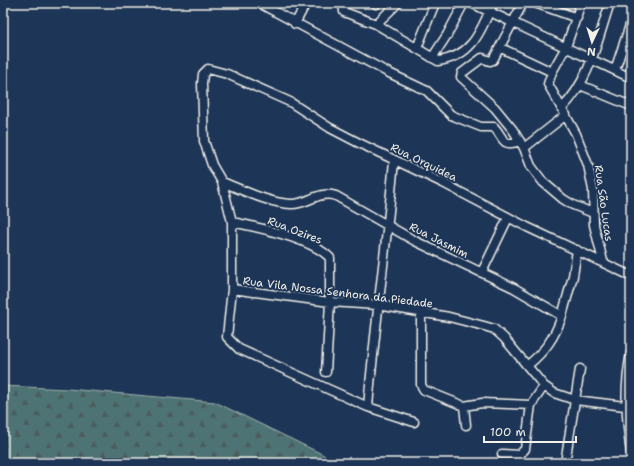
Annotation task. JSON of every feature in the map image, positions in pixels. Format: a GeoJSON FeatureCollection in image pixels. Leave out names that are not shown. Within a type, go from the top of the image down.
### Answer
{"type":"FeatureCollection","features":[{"type":"Feature","properties":{"kind":"street"},"geometry":{"type":"LineString","coordinates":[[259,3],[387,72],[427,91],[451,114],[481,127],[494,128],[506,142],[511,144],[522,144],[564,112],[580,85],[591,59],[610,3]]}},
{"type":"Feature","properties":{"kind":"street"},"geometry":{"type":"LineString","coordinates":[[271,10],[276,3]]}},
{"type":"Feature","properties":{"kind":"street"},"geometry":{"type":"LineString","coordinates":[[296,24],[306,3]]}},
{"type":"Feature","properties":{"kind":"street"},"geometry":{"type":"LineString","coordinates":[[376,24],[398,3]]}},
{"type":"Feature","properties":{"kind":"street"},"geometry":{"type":"LineString","coordinates":[[416,48],[434,3]]}},
{"type":"Feature","properties":{"kind":"street"},"geometry":{"type":"LineString","coordinates":[[435,59],[464,3]]}},
{"type":"Feature","properties":{"kind":"street"},"geometry":{"type":"LineString","coordinates":[[471,3],[631,78]]}},
{"type":"Feature","properties":{"kind":"street"},"geometry":{"type":"LineString","coordinates":[[343,7],[376,24],[435,59],[461,53],[470,47],[490,12],[493,3]]}},
{"type":"Feature","properties":{"kind":"street"},"geometry":{"type":"LineString","coordinates":[[522,3],[501,48],[492,61],[484,57],[481,58],[462,73],[461,77],[495,108],[522,144],[531,166],[543,182],[563,199],[593,213]]}},
{"type":"Feature","properties":{"kind":"street"},"geometry":{"type":"LineString","coordinates":[[535,3],[550,6],[577,18]]}},
{"type":"Feature","properties":{"kind":"street"},"geometry":{"type":"LineString","coordinates":[[501,48],[552,72],[566,47],[582,3]]}},
{"type":"Feature","properties":{"kind":"street"},"geometry":{"type":"LineString","coordinates":[[615,70],[631,22]]}},
{"type":"Feature","properties":{"kind":"street","name":"Rua Orquidea"},"geometry":{"type":"LineString","coordinates":[[222,182],[207,151],[202,130],[202,78],[203,74],[208,69],[227,74],[290,102],[330,128],[508,218],[603,261],[631,276]]}},
{"type":"Feature","properties":{"kind":"street","name":"Rua São Lucas"},"geometry":{"type":"LineString","coordinates":[[552,72],[548,84],[564,112],[588,165],[593,190],[593,213],[596,235],[603,261]]}},
{"type":"Feature","properties":{"kind":"street"},"geometry":{"type":"LineString","coordinates":[[580,85],[631,106]]}},
{"type":"Feature","properties":{"kind":"street"},"geometry":{"type":"LineString","coordinates":[[368,407],[377,305],[388,226],[394,160]]}},
{"type":"Feature","properties":{"kind":"street"},"geometry":{"type":"LineString","coordinates":[[222,182],[232,222],[232,289],[227,337],[239,349],[368,407],[414,422]]}},
{"type":"Feature","properties":{"kind":"street","name":"Rua Jasmim"},"geometry":{"type":"LineString","coordinates":[[222,182],[284,203],[298,204],[318,195],[332,195],[346,201],[443,256],[482,272],[562,316]]}},
{"type":"Feature","properties":{"kind":"street"},"geometry":{"type":"LineString","coordinates":[[482,272],[508,218]]}},
{"type":"Feature","properties":{"kind":"street","name":"Rua Ozires"},"geometry":{"type":"LineString","coordinates":[[232,222],[274,232],[326,254],[330,258],[330,302],[326,372]]}},
{"type":"Feature","properties":{"kind":"street"},"geometry":{"type":"LineString","coordinates":[[528,365],[547,346],[557,329],[569,290],[577,250]]}},
{"type":"Feature","properties":{"kind":"street","name":"Rua Vila Nossa Senhora da Piedade"},"geometry":{"type":"LineString","coordinates":[[232,289],[330,302],[377,305],[470,322],[494,329],[528,365],[544,386],[554,393],[575,400],[625,406]]}},
{"type":"Feature","properties":{"kind":"street"},"geometry":{"type":"LineString","coordinates":[[421,312],[421,386],[424,390],[464,406],[482,403],[531,405]]}},
{"type":"Feature","properties":{"kind":"street"},"geometry":{"type":"LineString","coordinates":[[631,353],[627,373],[625,406],[631,453]]}},
{"type":"Feature","properties":{"kind":"street"},"geometry":{"type":"LineString","coordinates":[[565,463],[580,369]]}},
{"type":"Feature","properties":{"kind":"street"},"geometry":{"type":"LineString","coordinates":[[502,454],[519,455],[525,449],[531,405],[544,386]]}},
{"type":"Feature","properties":{"kind":"street"},"geometry":{"type":"LineString","coordinates":[[464,406],[466,425]]}},
{"type":"Feature","properties":{"kind":"green space"},"geometry":{"type":"Polygon","coordinates":[[[3,386],[68,389],[215,402],[324,455],[326,463],[3,463],[3,386]]]}},
{"type":"Feature","properties":{"kind":"building"},"geometry":{"type":"Polygon","coordinates":[[[555,3],[575,3],[573,11],[555,3]]]}}]}
